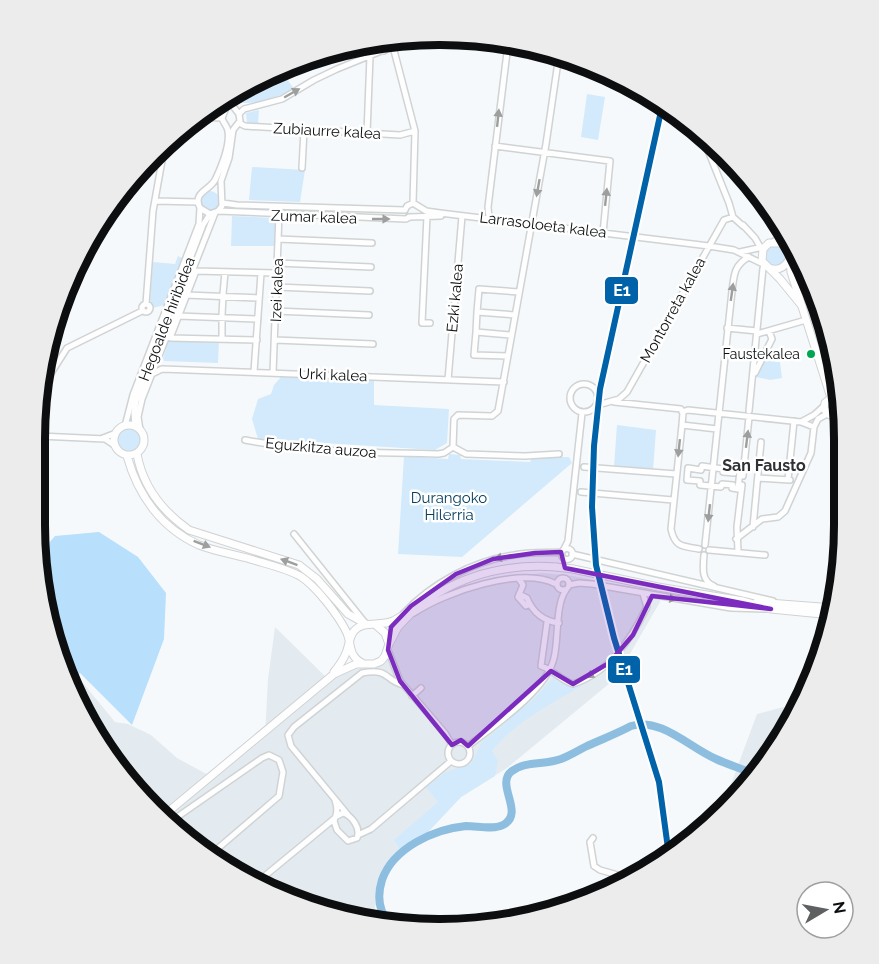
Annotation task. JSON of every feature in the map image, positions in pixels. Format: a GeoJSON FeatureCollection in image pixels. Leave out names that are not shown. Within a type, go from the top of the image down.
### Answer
{"type":"FeatureCollection","features":[{"type":"Feature","properties":{"kind":"main road"},"geometry":{"type":"LineString","coordinates":[[783,245],[766,246],[761,257],[766,267],[791,291],[802,306]]}},
{"type":"Feature","properties":{"kind":"main road"},"geometry":{"type":"LineString","coordinates":[[766,267],[774,269],[783,267],[789,257]]}},
{"type":"Feature","properties":{"kind":"main road"},"geometry":{"type":"LineString","coordinates":[[790,259],[806,320],[831,390]]}},
{"type":"Feature","properties":{"kind":"main road"},"geometry":{"type":"LineString","coordinates":[[832,399],[826,401],[832,414]]}},
{"type":"Feature","properties":{"kind":"main road"},"geometry":{"type":"LineString","coordinates":[[125,426],[138,428],[144,443],[142,449],[136,454],[127,456],[120,453],[114,445],[116,433],[125,426]]}},
{"type":"Feature","properties":{"kind":"main road"},"geometry":{"type":"LineString","coordinates":[[136,454],[147,486],[158,503],[173,519],[189,530],[299,565],[317,579],[348,614],[366,624],[377,626],[403,617],[458,582],[483,573],[528,565],[573,569],[771,609],[823,614]]}},
{"type":"Feature","properties":{"kind":"main road"},"geometry":{"type":"LineString","coordinates":[[127,456],[132,475],[148,505],[160,519],[175,531],[200,545],[282,569],[301,577],[323,598],[347,633],[352,655],[362,663]]}},
{"type":"Feature","properties":{"kind":"main road"},"geometry":{"type":"LineString","coordinates":[[743,602],[825,607]]}},
{"type":"Feature","properties":{"kind":"main road"},"geometry":{"type":"LineString","coordinates":[[169,811],[328,678],[348,667],[381,661],[403,617]]}},
{"type":"Feature","properties":{"kind":"main road"},"geometry":{"type":"LineString","coordinates":[[328,678],[344,658],[354,630],[366,624]]}},
{"type":"Feature","properties":{"kind":"main road"},"geometry":{"type":"LineString","coordinates":[[377,626],[385,633],[388,647]]}},
{"type":"Feature","properties":{"kind":"street"},"geometry":{"type":"LineString","coordinates":[[225,111],[237,112],[282,99],[314,80],[390,48]]}},
{"type":"Feature","properties":{"kind":"street"},"geometry":{"type":"LineString","coordinates":[[393,48],[415,131],[413,203]]}},
{"type":"Feature","properties":{"kind":"street"},"geometry":{"type":"LineString","coordinates":[[489,218],[488,207],[507,51]]}},
{"type":"Feature","properties":{"kind":"street"},"geometry":{"type":"LineString","coordinates":[[367,133],[370,56]]}},
{"type":"Feature","properties":{"kind":"street"},"geometry":{"type":"LineString","coordinates":[[558,63],[545,152],[504,382],[496,414],[492,416],[458,415],[454,419],[453,447],[466,454],[525,456],[559,454]]}},
{"type":"Feature","properties":{"kind":"street"},"geometry":{"type":"LineString","coordinates":[[223,202],[221,181],[229,158],[233,130],[237,124],[237,112],[233,104]]}},
{"type":"Feature","properties":{"kind":"street"},"geometry":{"type":"LineString","coordinates":[[125,426],[133,395],[199,224],[199,194],[216,179],[224,158],[228,135],[222,118],[226,107]]}},
{"type":"Feature","properties":{"kind":"street"},"geometry":{"type":"LineString","coordinates":[[211,118],[222,118]]}},
{"type":"Feature","properties":{"kind":"street","name":"Zubiaurre kalea"},"geometry":{"type":"LineString","coordinates":[[226,126],[237,124],[400,135],[415,131]]}},
{"type":"Feature","properties":{"kind":"street"},"geometry":{"type":"LineString","coordinates":[[302,168],[304,130]]}},
{"type":"Feature","properties":{"kind":"street"},"geometry":{"type":"LineString","coordinates":[[495,146],[609,161],[603,232]]}},
{"type":"Feature","properties":{"kind":"street"},"geometry":{"type":"LineString","coordinates":[[709,152],[730,206],[730,217],[766,246]]}},
{"type":"Feature","properties":{"kind":"street"},"geometry":{"type":"LineString","coordinates":[[51,372],[67,348],[142,310],[146,312],[149,310],[146,304],[155,201],[162,160]]}},
{"type":"Feature","properties":{"kind":"street"},"geometry":{"type":"LineString","coordinates":[[208,188],[214,188],[221,194]]}},
{"type":"Feature","properties":{"kind":"street"},"geometry":{"type":"LineString","coordinates":[[155,201],[199,205],[214,212]]}},
{"type":"Feature","properties":{"kind":"street"},"geometry":{"type":"LineString","coordinates":[[223,202],[237,205],[405,210]]}},
{"type":"Feature","properties":{"kind":"street"},"geometry":{"type":"LineString","coordinates":[[138,428],[139,407],[194,271],[214,212],[223,202]]}},
{"type":"Feature","properties":{"kind":"street"},"geometry":{"type":"LineString","coordinates":[[413,203],[426,211],[458,215]]}},
{"type":"Feature","properties":{"kind":"street"},"geometry":{"type":"LineString","coordinates":[[405,210],[409,204],[413,203]]}},
{"type":"Feature","properties":{"kind":"street","name":"Izei kalea"},"geometry":{"type":"LineString","coordinates":[[273,373],[280,206]]}},
{"type":"Feature","properties":{"kind":"street"},"geometry":{"type":"LineString","coordinates":[[418,216],[420,207]]}},
{"type":"Feature","properties":{"kind":"street"},"geometry":{"type":"LineString","coordinates":[[405,210],[410,217],[458,215]]}},
{"type":"Feature","properties":{"kind":"street","name":"Zumar kalea"},"geometry":{"type":"LineString","coordinates":[[214,212],[373,219],[410,217]]}},
{"type":"Feature","properties":{"kind":"street","name":"Hegoalde hiribidea"},"geometry":{"type":"LineString","coordinates":[[138,428],[134,412],[138,395],[203,225],[214,212]]}},
{"type":"Feature","properties":{"kind":"street","name":"Larrasoloeta kalea"},"geometry":{"type":"LineString","coordinates":[[458,215],[710,246],[739,252]]}},
{"type":"Feature","properties":{"kind":"street","name":"Ezki kalea"},"geometry":{"type":"LineString","coordinates":[[448,380],[458,215]]}},
{"type":"Feature","properties":{"kind":"street"},"geometry":{"type":"LineString","coordinates":[[427,216],[422,323],[430,323]]}},
{"type":"Feature","properties":{"kind":"street","name":"Montorreta kalea"},"geometry":{"type":"LineString","coordinates":[[598,405],[621,398],[629,388],[724,220],[730,217]]}},
{"type":"Feature","properties":{"kind":"street"},"geometry":{"type":"LineString","coordinates":[[755,238],[766,246]]}},
{"type":"Feature","properties":{"kind":"street"},"geometry":{"type":"LineString","coordinates":[[739,252],[766,246],[779,238]]}},
{"type":"Feature","properties":{"kind":"street"},"geometry":{"type":"LineString","coordinates":[[278,239],[372,243]]}},
{"type":"Feature","properties":{"kind":"street"},"geometry":{"type":"LineString","coordinates":[[738,552],[736,539],[766,267],[739,252]]}},
{"type":"Feature","properties":{"kind":"street"},"geometry":{"type":"LineString","coordinates":[[732,592],[708,583],[703,567],[704,555],[708,554],[718,413],[735,268],[749,257]]}},
{"type":"Feature","properties":{"kind":"street"},"geometry":{"type":"LineString","coordinates":[[277,263],[371,267]]}},
{"type":"Feature","properties":{"kind":"street"},"geometry":{"type":"LineString","coordinates":[[194,271],[277,273]]}},
{"type":"Feature","properties":{"kind":"street","name":"Hegoalde hiribidea"},"geometry":{"type":"LineString","coordinates":[[194,271],[170,338],[256,340]]}},
{"type":"Feature","properties":{"kind":"street"},"geometry":{"type":"LineString","coordinates":[[222,336],[225,272]]}},
{"type":"Feature","properties":{"kind":"street"},"geometry":{"type":"LineString","coordinates":[[254,372],[261,273]]}},
{"type":"Feature","properties":{"kind":"street"},"geometry":{"type":"LineString","coordinates":[[277,287],[370,291]]}},
{"type":"Feature","properties":{"kind":"street"},"geometry":{"type":"LineString","coordinates":[[508,356],[474,354],[479,289],[519,292]]}},
{"type":"Feature","properties":{"kind":"street","name":"Hegoalde hiribidea"},"geometry":{"type":"LineString","coordinates":[[186,295],[259,298]]}},
{"type":"Feature","properties":{"kind":"street"},"geometry":{"type":"LineString","coordinates":[[276,311],[369,315]]}},
{"type":"Feature","properties":{"kind":"street"},"geometry":{"type":"LineString","coordinates":[[477,312],[515,315]]}},
{"type":"Feature","properties":{"kind":"street","name":"Hegoalde hiribidea"},"geometry":{"type":"LineString","coordinates":[[178,316],[258,319]]}},
{"type":"Feature","properties":{"kind":"street"},"geometry":{"type":"LineString","coordinates":[[727,328],[757,333],[806,320]]}},
{"type":"Feature","properties":{"kind":"street"},"geometry":{"type":"LineString","coordinates":[[753,378],[772,339],[770,331]]}},
{"type":"Feature","properties":{"kind":"street"},"geometry":{"type":"LineString","coordinates":[[476,332],[512,335]]}},
{"type":"Feature","properties":{"kind":"street"},"geometry":{"type":"LineString","coordinates":[[275,340],[373,344]]}},
{"type":"Feature","properties":{"kind":"street"},"geometry":{"type":"LineString","coordinates":[[152,374],[162,369],[157,361]]}},
{"type":"Feature","properties":{"kind":"street","name":"Urki kalea"},"geometry":{"type":"LineString","coordinates":[[162,369],[504,382]]}},
{"type":"Feature","properties":{"kind":"street"},"geometry":{"type":"LineString","coordinates":[[599,397],[598,405],[591,411],[582,413],[574,409],[570,400],[574,388],[582,384],[591,386],[599,397],[612,401],[676,408],[683,412],[688,410],[749,414],[801,422],[814,427]]}},
{"type":"Feature","properties":{"kind":"street"},"geometry":{"type":"LineString","coordinates":[[683,412],[673,500],[671,529],[673,538],[676,543],[684,547],[765,555]]}},
{"type":"Feature","properties":{"kind":"street"},"geometry":{"type":"LineString","coordinates":[[561,600],[557,586],[563,572],[562,552],[568,543],[582,413]]}},
{"type":"Feature","properties":{"kind":"street"},"geometry":{"type":"LineString","coordinates":[[736,539],[762,519],[782,515],[811,453],[814,427],[818,419],[832,414]]}},
{"type":"Feature","properties":{"kind":"street"},"geometry":{"type":"LineString","coordinates":[[801,422],[814,415],[832,414]]}},
{"type":"Feature","properties":{"kind":"street"},"geometry":{"type":"LineString","coordinates":[[788,480],[794,421]]}},
{"type":"Feature","properties":{"kind":"street"},"geometry":{"type":"LineString","coordinates":[[682,425],[717,429]]}},
{"type":"Feature","properties":{"kind":"street"},"geometry":{"type":"LineString","coordinates":[[101,439],[116,433]]}},
{"type":"Feature","properties":{"kind":"street"},"geometry":{"type":"LineString","coordinates":[[45,436],[101,439],[114,445]]}},
{"type":"Feature","properties":{"kind":"street","name":"Eguzkitza auzoa"},"geometry":{"type":"LineString","coordinates":[[245,440],[278,446],[345,452],[438,454],[453,447]]}},
{"type":"Feature","properties":{"kind":"street"},"geometry":{"type":"LineString","coordinates":[[753,526],[761,442]]}},
{"type":"Feature","properties":{"kind":"street"},"geometry":{"type":"LineString","coordinates":[[584,466],[676,474]]}},
{"type":"Feature","properties":{"kind":"street"},"geometry":{"type":"LineString","coordinates":[[702,466],[723,469],[723,472],[740,471],[738,489],[732,488],[733,485],[712,486],[700,485],[700,481],[687,480],[688,468],[701,470],[702,466]]}},
{"type":"Feature","properties":{"kind":"street"},"geometry":{"type":"LineString","coordinates":[[758,478],[788,480],[797,483]]}},
{"type":"Feature","properties":{"kind":"street"},"geometry":{"type":"LineString","coordinates":[[581,492],[673,500]]}},
{"type":"Feature","properties":{"kind":"street"},"geometry":{"type":"LineString","coordinates":[[294,534],[366,624]]}},
{"type":"Feature","properties":{"kind":"street"},"geometry":{"type":"LineString","coordinates":[[468,747],[534,692],[550,669],[554,658],[561,600],[567,585],[568,562],[572,554],[569,534]]}},
{"type":"Feature","properties":{"kind":"street"},"geometry":{"type":"LineString","coordinates":[[699,549],[704,555]]}},
{"type":"Feature","properties":{"kind":"street"},"geometry":{"type":"LineString","coordinates":[[562,552],[566,559],[572,554]]}},
{"type":"Feature","properties":{"kind":"street"},"geometry":{"type":"LineString","coordinates":[[403,617],[411,606],[441,583],[477,564],[514,555],[562,552],[781,603]]}},
{"type":"Feature","properties":{"kind":"street"},"geometry":{"type":"LineString","coordinates":[[689,581],[697,578],[703,567]]}},
{"type":"Feature","properties":{"kind":"street"},"geometry":{"type":"LineString","coordinates":[[403,617],[460,590],[487,583],[519,579],[543,579],[562,591],[567,585],[592,584],[731,608],[771,609]]}},
{"type":"Feature","properties":{"kind":"street"},"geometry":{"type":"LineString","coordinates":[[519,579],[523,585],[519,594],[520,600],[526,606],[529,605]]}},
{"type":"Feature","properties":{"kind":"street"},"geometry":{"type":"LineString","coordinates":[[529,579],[526,585],[529,605],[547,622],[559,623]]}},
{"type":"Feature","properties":{"kind":"street"},"geometry":{"type":"LineString","coordinates":[[560,579],[567,585]]}},
{"type":"Feature","properties":{"kind":"street"},"geometry":{"type":"LineString","coordinates":[[519,594],[527,598]]}},
{"type":"Feature","properties":{"kind":"street"},"geometry":{"type":"LineString","coordinates":[[547,622],[541,666],[573,684],[609,663],[620,653],[633,635],[647,607],[643,594]]}},
{"type":"Feature","properties":{"kind":"street"},"geometry":{"type":"LineString","coordinates":[[388,647],[402,683],[452,745]]}},
{"type":"Feature","properties":{"kind":"street"},"geometry":{"type":"LineString","coordinates":[[374,664],[402,683]]}},
{"type":"Feature","properties":{"kind":"street"},"geometry":{"type":"LineString","coordinates":[[358,835],[356,825],[291,746],[288,737],[294,727],[362,673],[373,671],[384,673],[398,684],[402,683]]}},
{"type":"Feature","properties":{"kind":"street"},"geometry":{"type":"LineString","coordinates":[[412,696],[421,688]]}},
{"type":"Feature","properties":{"kind":"street"},"geometry":{"type":"LineString","coordinates":[[462,742],[468,747],[470,754],[465,763],[457,764],[451,761],[448,754],[452,745],[462,742]]}},
{"type":"Feature","properties":{"kind":"street"},"geometry":{"type":"LineString","coordinates":[[176,818],[262,758],[269,755],[279,760],[283,772],[279,796],[216,850]]}},
{"type":"Feature","properties":{"kind":"street"},"geometry":{"type":"LineString","coordinates":[[334,799],[335,824],[338,830],[348,841],[355,840],[358,835],[375,825],[451,761]]}},
{"type":"Feature","properties":{"kind":"street"},"geometry":{"type":"LineString","coordinates":[[263,877],[336,817],[343,813],[348,815]]}},
{"type":"Feature","properties":{"kind":"street"},"geometry":{"type":"LineString","coordinates":[[356,825],[364,827],[375,825]]}},
{"type":"Feature","properties":{"kind":"street"},"geometry":{"type":"LineString","coordinates":[[319,831],[338,830]]}},
{"type":"Feature","properties":{"kind":"street"},"geometry":{"type":"LineString","coordinates":[[593,838],[590,842],[594,866],[619,875]]}},
{"type":"Feature","properties":{"kind":"highlighted area"},"geometry":{"type":"Polygon","coordinates":[[[561,552],[565,568],[771,609],[652,596],[633,635],[609,663],[573,684],[551,671],[468,746],[461,740],[452,745],[400,681],[388,650],[391,627],[411,606],[456,574],[493,559],[535,553],[561,552]]]}},
{"type":"Feature","properties":{"kind":"shaded area"},"geometry":{"type":"Polygon","coordinates":[[[99,532],[138,557],[166,593],[164,639],[132,725],[80,673],[75,675],[58,627],[48,576],[46,547],[55,536],[99,532]]]}},
{"type":"Feature","properties":{"kind":"shaded area"},"geometry":{"type":"Polygon","coordinates":[[[542,573],[573,576],[661,593],[660,602],[616,678],[507,768],[461,797],[430,830],[393,856],[385,865],[374,913],[337,906],[289,889],[242,866],[199,837],[179,821],[143,785],[127,765],[111,744],[80,686],[83,683],[115,722],[128,724],[151,735],[177,758],[214,778],[265,734],[268,679],[275,627],[330,681],[350,668],[376,669],[391,654],[395,638],[405,623],[448,592],[498,578],[542,573]]]}},
{"type":"Feature","properties":{"kind":"shaded area"},"geometry":{"type":"Polygon","coordinates":[[[790,705],[768,744],[728,793],[757,714],[790,705]]]}},
{"type":"Feature","properties":{"kind":"green space"},"geometry":{"type":"Polygon","coordinates":[[[289,75],[287,79],[294,89],[258,102],[236,102],[289,75]]]}},
{"type":"Feature","properties":{"kind":"green space"},"geometry":{"type":"Polygon","coordinates":[[[587,94],[605,97],[598,140],[581,137],[587,94]]]}},
{"type":"Feature","properties":{"kind":"green space"},"geometry":{"type":"Polygon","coordinates":[[[259,110],[258,124],[247,123],[246,113],[259,110]]]}},
{"type":"Feature","properties":{"kind":"green space"},"geometry":{"type":"Polygon","coordinates":[[[252,167],[305,170],[300,202],[249,200],[252,167]]]}},
{"type":"Feature","properties":{"kind":"green space"},"geometry":{"type":"Polygon","coordinates":[[[210,191],[217,194],[220,201],[217,208],[210,211],[203,208],[200,201],[203,194],[210,191]]]}},
{"type":"Feature","properties":{"kind":"green space"},"geometry":{"type":"Polygon","coordinates":[[[232,216],[275,218],[275,246],[231,246],[232,216]]]}},
{"type":"Feature","properties":{"kind":"green space"},"geometry":{"type":"Polygon","coordinates":[[[775,246],[782,249],[785,256],[782,263],[775,266],[768,263],[765,256],[768,249],[775,246]]]}},
{"type":"Feature","properties":{"kind":"green space"},"geometry":{"type":"Polygon","coordinates":[[[178,256],[182,258],[164,305],[153,308],[150,300],[153,262],[175,264],[178,256]]]}},
{"type":"Feature","properties":{"kind":"green space"},"geometry":{"type":"Polygon","coordinates":[[[169,340],[219,341],[218,363],[164,361],[169,340]]]}},
{"type":"Feature","properties":{"kind":"green space"},"geometry":{"type":"Polygon","coordinates":[[[768,356],[775,362],[780,362],[782,378],[770,380],[756,377],[765,357],[768,356]]]}},
{"type":"Feature","properties":{"kind":"green space"},"geometry":{"type":"Polygon","coordinates":[[[281,377],[374,380],[374,405],[449,409],[447,443],[435,450],[258,439],[252,419],[258,399],[271,394],[274,385],[281,377]]]}},
{"type":"Feature","properties":{"kind":"green space"},"geometry":{"type":"Polygon","coordinates":[[[617,425],[656,430],[653,471],[614,466],[617,425]]]}},
{"type":"Feature","properties":{"kind":"green space"},"geometry":{"type":"Polygon","coordinates":[[[125,429],[133,429],[140,436],[140,444],[133,451],[125,451],[118,444],[118,436],[125,429]]]}},
{"type":"Feature","properties":{"kind":"green space","name":"Durangoko Hilerria"},"geometry":{"type":"Polygon","coordinates":[[[449,454],[460,455],[461,459],[530,462],[532,457],[569,457],[572,463],[462,557],[398,554],[404,456],[448,459],[449,454]]]}},
{"type":"Feature","properties":{"kind":"green space"},"geometry":{"type":"Polygon","coordinates":[[[553,678],[567,686],[593,679],[539,711],[502,739],[492,751],[498,761],[495,776],[461,797],[430,830],[401,850],[394,840],[438,802],[426,787],[446,772],[471,764],[482,742],[536,697],[553,678]]]}},
{"type":"Feature","properties":{"kind":"waterway"},"geometry":{"type":"LineString","coordinates":[[384,915],[379,892],[387,869],[395,858],[416,842],[441,831],[466,826],[490,828],[503,825],[512,813],[507,791],[507,777],[517,768],[561,759],[631,726],[642,724],[664,730],[716,759],[747,771]]}},
{"type":"Feature","properties":{"kind":"transit line","name":"E1"},"geometry":{"type":"LineString","coordinates":[[661,112],[600,389],[594,446],[592,507],[596,565],[614,638],[659,782],[668,846]]}},
{"type":"Feature","properties":{"kind":"place","name":"Faustekalea"},"geometry":{"type":"Point","coordinates":[811,354]}},
{"type":"Feature","properties":{"kind":"district","name":"San Fausto"},"geometry":{"type":"Point","coordinates":[764,465]}}]}
